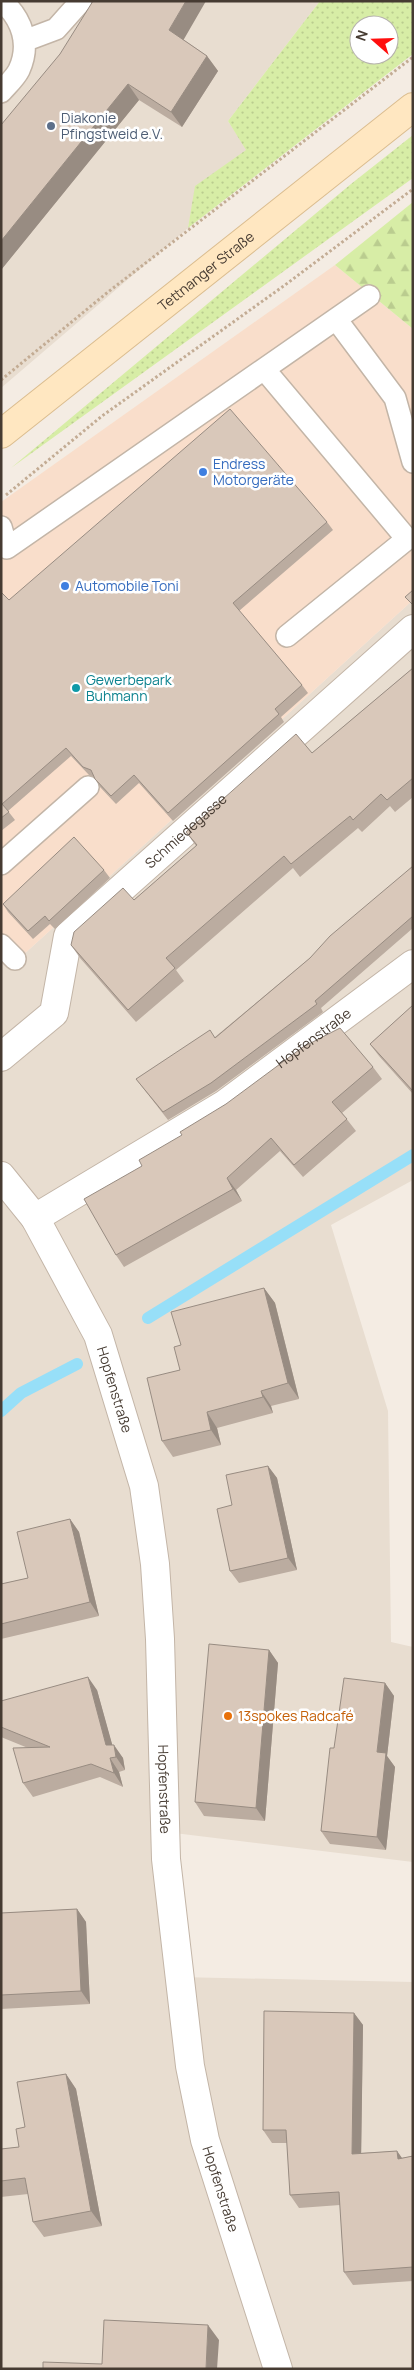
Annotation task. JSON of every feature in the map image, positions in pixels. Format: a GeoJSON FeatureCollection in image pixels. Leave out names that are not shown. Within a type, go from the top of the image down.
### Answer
{"type":"FeatureCollection","features":[{"type":"Feature","properties":{"kind":"main road","name":"Tettnanger Straße"},"geometry":{"type":"LineString","coordinates":[[1,434],[413,107]]}},
{"type":"Feature","properties":{"kind":"street","name":"Schmiedegasse"},"geometry":{"type":"LineString","coordinates":[[1,1057],[54,1013],[68,936],[413,629]]}},
{"type":"Feature","properties":{"kind":"street","name":"Hopfenstraße"},"geometry":{"type":"LineString","coordinates":[[35,1218],[225,1104],[413,964]]}},
{"type":"Feature","properties":{"kind":"street","name":"Hopfenstraße"},"geometry":{"type":"LineString","coordinates":[[1,1176],[35,1218],[98,1336],[144,1486],[154,1564],[160,1639],[166,1860],[190,2066],[205,2140],[278,2369]]}},
{"type":"Feature","properties":{"kind":"lane"},"geometry":{"type":"LineString","coordinates":[[1,92],[19,70],[25,47],[23,29],[14,12],[2,1]]}},
{"type":"Feature","properties":{"kind":"lane"},"geometry":{"type":"LineString","coordinates":[[24,41],[56,29],[81,1]]}},
{"type":"Feature","properties":{"kind":"lane"},"geometry":{"type":"LineString","coordinates":[[1,527],[7,548],[369,296]]}},
{"type":"Feature","properties":{"kind":"lane"},"geometry":{"type":"LineString","coordinates":[[336,319],[395,398],[413,462]]}},
{"type":"Feature","properties":{"kind":"lane"},"geometry":{"type":"LineString","coordinates":[[264,369],[410,536],[288,636]]}},
{"type":"Feature","properties":{"kind":"lane"},"geometry":{"type":"LineString","coordinates":[[1,864],[88,787]]}},
{"type":"Feature","properties":{"kind":"path"},"geometry":{"type":"LineString","coordinates":[[1,380],[108,292],[413,57]]}},
{"type":"Feature","properties":{"kind":"path"},"geometry":{"type":"LineString","coordinates":[[1,499],[102,416],[285,285],[413,189]]}},
{"type":"Feature","properties":{"kind":"shaded area"},"geometry":{"type":"Polygon","coordinates":[[[1,1],[320,1],[228,121],[247,150],[196,186],[188,228],[1,388],[1,1]]]}},
{"type":"Feature","properties":{"kind":"shaded area"},"geometry":{"type":"Polygon","coordinates":[[[335,265],[413,329],[413,600],[11,966],[1,956],[1,502],[335,265]]]}},
{"type":"Feature","properties":{"kind":"shaded area"},"geometry":{"type":"Polygon","coordinates":[[[413,600],[413,1180],[331,1225],[388,1411],[391,1642],[413,1647],[413,1862],[166,1832],[178,1977],[413,1982],[413,2369],[1,2369],[1,956],[11,966],[413,600]]]}},
{"type":"Feature","properties":{"kind":"green space"},"geometry":{"type":"Polygon","coordinates":[[[320,1],[413,1],[413,54],[399,65],[399,15],[349,15],[349,65],[399,65],[188,228],[195,186],[246,150],[228,121],[320,1]]]}},
{"type":"Feature","properties":{"kind":"green space"},"geometry":{"type":"Polygon","coordinates":[[[413,135],[413,178],[11,468],[351,184],[413,135]]]}},
{"type":"Feature","properties":{"kind":"green space"},"geometry":{"type":"Polygon","coordinates":[[[413,202],[413,329],[335,265],[413,202]]]}},
{"type":"Feature","properties":{"kind":"building"},"geometry":{"type":"Polygon","coordinates":[[[93,1],[186,1],[169,30],[207,56],[171,112],[128,84],[1,241],[1,125],[60,54],[93,1]]]}},
{"type":"Feature","properties":{"kind":"building","name":"Gewerbepark Buhmann"},"geometry":{"type":"Polygon","coordinates":[[[230,409],[327,522],[233,603],[302,685],[275,709],[279,714],[168,813],[134,775],[111,796],[95,779],[91,770],[83,767],[66,748],[2,804],[9,812],[1,818],[1,592],[9,600],[230,409]]]}},
{"type":"Feature","properties":{"kind":"building"},"geometry":{"type":"Polygon","coordinates":[[[413,590],[413,605],[405,597],[413,590]]]}},
{"type":"Feature","properties":{"kind":"building"},"geometry":{"type":"Polygon","coordinates":[[[413,668],[413,778],[387,800],[381,794],[353,820],[350,816],[291,864],[284,856],[166,958],[175,968],[128,1010],[71,945],[74,932],[123,888],[134,900],[197,845],[186,832],[296,734],[312,753],[413,668]]]}},
{"type":"Feature","properties":{"kind":"building"},"geometry":{"type":"Polygon","coordinates":[[[74,837],[104,870],[49,921],[45,916],[28,931],[3,904],[74,837]]]}},
{"type":"Feature","properties":{"kind":"building"},"geometry":{"type":"Polygon","coordinates":[[[413,866],[413,916],[315,1001],[317,1004],[211,1083],[163,1112],[136,1079],[210,1030],[215,1038],[310,958],[330,936],[413,866]]]}},
{"type":"Feature","properties":{"kind":"building"},"geometry":{"type":"Polygon","coordinates":[[[413,1005],[413,1091],[370,1044],[413,1005]]]}},
{"type":"Feature","properties":{"kind":"building"},"geometry":{"type":"Polygon","coordinates":[[[340,1028],[373,1067],[332,1102],[347,1119],[294,1165],[271,1138],[227,1178],[233,1189],[116,1255],[84,1199],[142,1166],[139,1160],[182,1135],[180,1132],[226,1104],[303,1047],[340,1028]]]}},
{"type":"Feature","properties":{"kind":"building"},"geometry":{"type":"Polygon","coordinates":[[[264,1288],[288,1383],[261,1391],[263,1397],[207,1412],[211,1430],[162,1441],[147,1378],[180,1370],[174,1347],[181,1345],[171,1312],[264,1288]]]}},
{"type":"Feature","properties":{"kind":"building"},"geometry":{"type":"Polygon","coordinates":[[[268,1466],[288,1558],[230,1571],[217,1509],[232,1505],[226,1475],[268,1466]]]}},
{"type":"Feature","properties":{"kind":"building"},"geometry":{"type":"Polygon","coordinates":[[[70,1519],[90,1602],[1,1624],[1,1584],[28,1578],[17,1532],[70,1519]]]}},
{"type":"Feature","properties":{"kind":"building"},"geometry":{"type":"Polygon","coordinates":[[[209,1644],[269,1650],[256,1808],[195,1802],[209,1644]]]}},
{"type":"Feature","properties":{"kind":"building"},"geometry":{"type":"Polygon","coordinates":[[[88,1677],[106,1745],[114,1745],[116,1757],[110,1758],[114,1773],[91,1764],[23,1783],[13,1748],[50,1747],[1,1727],[1,1701],[88,1677]]]}},
{"type":"Feature","properties":{"kind":"building"},"geometry":{"type":"Polygon","coordinates":[[[344,1678],[385,1683],[377,1752],[386,1753],[377,1837],[321,1831],[330,1748],[334,1748],[344,1678]]]}},
{"type":"Feature","properties":{"kind":"building"},"geometry":{"type":"Polygon","coordinates":[[[77,1909],[81,1991],[1,1995],[1,1913],[77,1909]]]}},
{"type":"Feature","properties":{"kind":"building"},"geometry":{"type":"Polygon","coordinates":[[[264,2011],[354,2013],[352,2154],[397,2151],[398,2159],[413,2156],[413,2267],[344,2272],[339,2192],[290,2195],[286,2130],[263,2130],[264,2011]]]}},
{"type":"Feature","properties":{"kind":"building"},"geometry":{"type":"Polygon","coordinates":[[[66,2074],[91,2211],[33,2222],[25,2178],[1,2181],[1,2149],[19,2147],[16,2129],[25,2127],[17,2082],[66,2074]]]}},
{"type":"Feature","properties":{"kind":"building"},"geometry":{"type":"Polygon","coordinates":[[[104,2320],[208,2325],[206,2369],[43,2369],[43,2362],[102,2364],[104,2320]]]}},
{"type":"Feature","properties":{"kind":"waterway"},"geometry":{"type":"LineString","coordinates":[[148,1318],[413,1155]]}},
{"type":"Feature","properties":{"kind":"waterway"},"geometry":{"type":"LineString","coordinates":[[1,1411],[21,1393],[77,1364]]}},
{"type":"Feature","properties":{"kind":"place","name":"Diakonie Pfingstweid e.V."},"geometry":{"type":"Point","coordinates":[51,126]}},
{"type":"Feature","properties":{"kind":"place","name":"Endress Motorgeräte"},"geometry":{"type":"Point","coordinates":[203,472]}},
{"type":"Feature","properties":{"kind":"place","name":"Automobile Toni"},"geometry":{"type":"Point","coordinates":[65,586]}},
{"type":"Feature","properties":{"kind":"place","name":"Gewerbepark Buhmann"},"geometry":{"type":"Point","coordinates":[76,688]}},
{"type":"Feature","properties":{"kind":"place","name":"13spokes Radcafé"},"geometry":{"type":"Point","coordinates":[228,1716]}}]}
